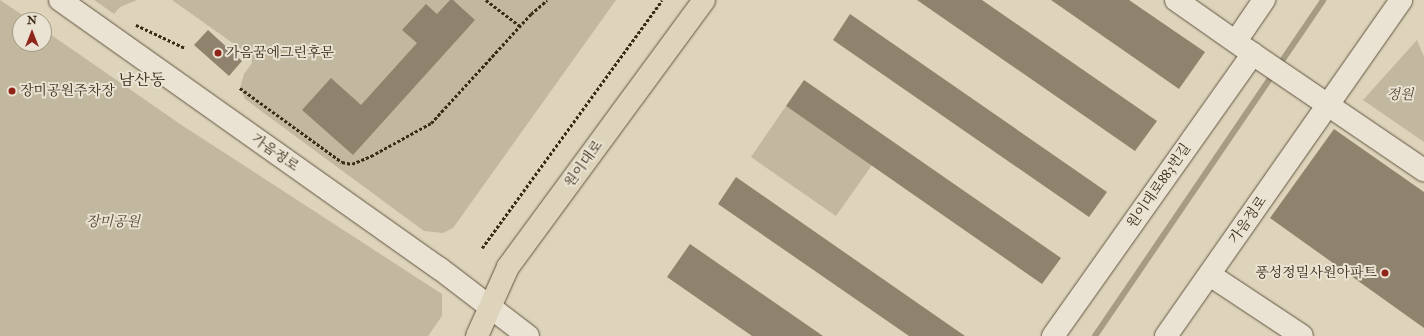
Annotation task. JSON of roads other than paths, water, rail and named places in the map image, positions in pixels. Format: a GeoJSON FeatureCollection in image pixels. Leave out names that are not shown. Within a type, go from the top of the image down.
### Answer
{"type":"FeatureCollection","features":[{"type":"Feature","properties":{"kind":"main road","name":"원이대로"},"geometry":{"type":"LineString","coordinates":[[477,336],[508,267],[704,0]]}},
{"type":"Feature","properties":{"kind":"street","name":"가음정로"},"geometry":{"type":"LineString","coordinates":[[60,0],[490,306],[528,336]]}},
{"type":"Feature","properties":{"kind":"street"},"geometry":{"type":"LineString","coordinates":[[1176,0],[1257,57],[1322,99],[1424,170]]}},
{"type":"Feature","properties":{"kind":"street"},"geometry":{"type":"LineString","coordinates":[[1236,41],[1264,0]]}},
{"type":"Feature","properties":{"kind":"street"},"geometry":{"type":"LineString","coordinates":[[1322,99],[1401,0]]}},
{"type":"Feature","properties":{"kind":"street","name":"원이대로883번길"},"geometry":{"type":"LineString","coordinates":[[1053,336],[1257,57]]}},
{"type":"Feature","properties":{"kind":"street","name":"가음정로"},"geometry":{"type":"LineString","coordinates":[[1166,336],[1210,275],[1322,99]]}},
{"type":"Feature","properties":{"kind":"street"},"geometry":{"type":"LineString","coordinates":[[1210,275],[1302,336]]}},
{"type":"Feature","properties":{"kind":"waterway"},"geometry":{"type":"LineString","coordinates":[[1095,336],[1323,0]]}},
{"type":"Feature","properties":{"kind":"place","name":"가음꿈에그린후문"},"geometry":{"type":"Point","coordinates":[218,53]}},
{"type":"Feature","properties":{"kind":"place","name":"장미공원주차장"},"geometry":{"type":"Point","coordinates":[12,91]}},
{"type":"Feature","properties":{"kind":"place","name":"풍성정밀사원아파트"},"geometry":{"type":"Point","coordinates":[1385,273]}},
{"type":"Feature","properties":{"kind":"district","name":"남산동"},"geometry":{"type":"Point","coordinates":[142,80]}},
{"type":"Feature","properties":{"kind":"park label","name":"정원"},"geometry":{"type":"Point","coordinates":[1400,95]}},
{"type":"Feature","properties":{"kind":"park label","name":"장미공원"},"geometry":{"type":"Point","coordinates":[113,222]}}]}
